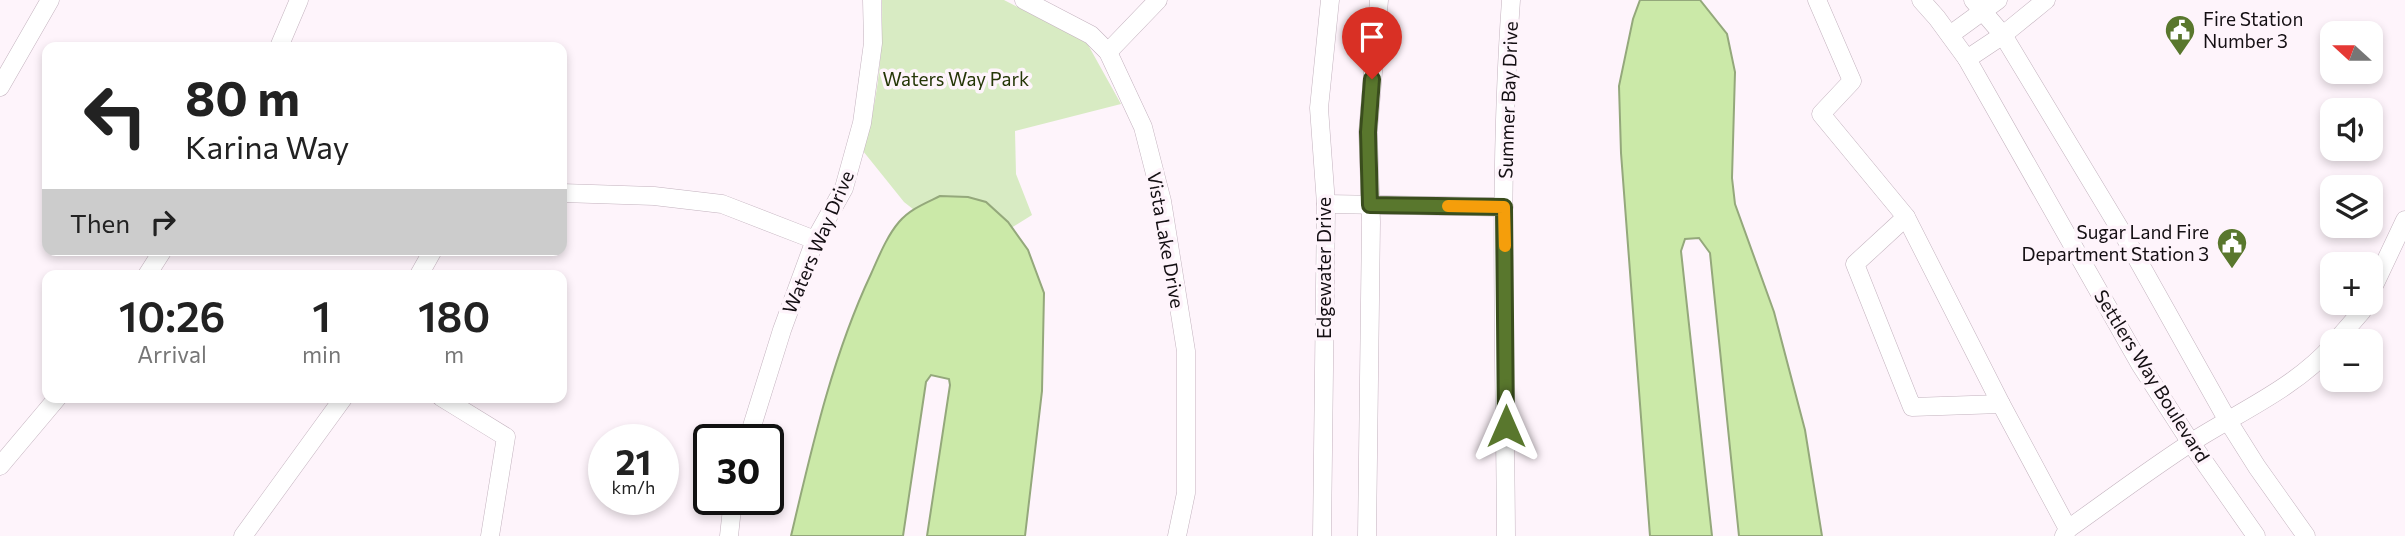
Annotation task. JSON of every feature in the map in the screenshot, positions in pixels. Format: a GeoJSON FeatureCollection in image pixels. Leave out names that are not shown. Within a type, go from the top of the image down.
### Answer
{"type":"FeatureCollection","features":[{"type":"Feature","properties":{"kind":"street"},"geometry":{"type":"LineString","coordinates":[[0,87],[50,0]]}},
{"type":"Feature","properties":{"kind":"street"},"geometry":{"type":"LineString","coordinates":[[281,42],[299,0]]}},
{"type":"Feature","properties":{"kind":"street","name":"Waters Way Drive"},"geometry":{"type":"LineString","coordinates":[[753,424],[782,330],[815,240],[844,188],[862,123],[873,43],[873,0]]}},
{"type":"Feature","properties":{"kind":"street","name":"Vista Lake Drive"},"geometry":{"type":"LineString","coordinates":[[1024,0],[1091,34],[1108,51],[1143,127],[1162,201],[1186,351],[1185,493],[1177,536]]}},
{"type":"Feature","properties":{"kind":"street"},"geometry":{"type":"LineString","coordinates":[[1108,51],[1158,0]]}},
{"type":"Feature","properties":{"kind":"street","name":"Edgewater Drive"},"geometry":{"type":"LineString","coordinates":[[1322,536],[1326,204],[1319,108],[1330,0]]}},
{"type":"Feature","properties":{"kind":"street"},"geometry":{"type":"LineString","coordinates":[[1367,536],[1370,205],[1368,132],[1379,0]]}},
{"type":"Feature","properties":{"kind":"street","name":"Summer Bay Drive"},"geometry":{"type":"LineString","coordinates":[[1506,536],[1504,207],[1507,51],[1511,0]]}},
{"type":"Feature","properties":{"kind":"street"},"geometry":{"type":"LineString","coordinates":[[1817,0],[1852,81],[1821,114],[1906,217],[2066,532],[2191,443],[2320,360]]}},
{"type":"Feature","properties":{"kind":"street","name":"Settlers Way Boulevard"},"geometry":{"type":"LineString","coordinates":[[1921,0],[1967,59],[2140,363],[2191,443],[2256,536]]}},
{"type":"Feature","properties":{"kind":"street"},"geometry":{"type":"LineString","coordinates":[[1950,35],[1978,6],[1998,0]]}},
{"type":"Feature","properties":{"kind":"street"},"geometry":{"type":"LineString","coordinates":[[1967,59],[2003,36],[2046,0]]}},
{"type":"Feature","properties":{"kind":"street"},"geometry":{"type":"LineString","coordinates":[[1978,6],[2003,36],[2126,239],[2228,421],[2306,536]]}},
{"type":"Feature","properties":{"kind":"street"},"geometry":{"type":"LineString","coordinates":[[567,193],[653,196],[722,204],[815,240]]}},
{"type":"Feature","properties":{"kind":"street"},"geometry":{"type":"LineString","coordinates":[[1326,204],[1504,207]]}},
{"type":"Feature","properties":{"kind":"street"},"geometry":{"type":"LineString","coordinates":[[1906,217],[1855,264],[1912,407],[2001,404]]}},
{"type":"Feature","properties":{"kind":"street"},"geometry":{"type":"LineString","coordinates":[[2383,267],[2405,220]]}},
{"type":"Feature","properties":{"kind":"street"},"geometry":{"type":"LineString","coordinates":[[2346,329],[2359,315]]}},
{"type":"Feature","properties":{"kind":"street"},"geometry":{"type":"LineString","coordinates":[[0,466],[53,403]]}},
{"type":"Feature","properties":{"kind":"street"},"geometry":{"type":"LineString","coordinates":[[243,536],[340,403]]}},
{"type":"Feature","properties":{"kind":"street"},"geometry":{"type":"LineString","coordinates":[[451,403],[506,437],[490,536]]}},
{"type":"Feature","properties":{"kind":"street"},"geometry":{"type":"LineString","coordinates":[[729,536],[731,515]]}},
{"type":"Feature","properties":{"kind":"green space","name":"Waters Way Park"},"geometry":{"type":"Polygon","coordinates":[[[882,0],[1004,0],[1087,43],[1121,104],[1015,131],[1016,174],[1032,215],[998,236],[923,217],[904,202],[863,151],[878,76],[882,0]]]}},
{"type":"Feature","properties":{"kind":"shaded area"},"geometry":{"type":"Polygon","coordinates":[[[1640,0],[1700,0],[1727,34],[1735,72],[1732,178],[1735,204],[1774,312],[1805,430],[1822,536],[1739,536],[1710,253],[1699,238],[1685,239],[1681,251],[1712,536],[1650,536],[1621,153],[1619,86],[1633,19],[1640,0]]]}},
{"type":"Feature","properties":{"kind":"shaded area"},"geometry":{"type":"Polygon","coordinates":[[[940,196],[968,197],[986,202],[1008,222],[1028,250],[1044,293],[1042,391],[1025,536],[927,536],[950,385],[949,379],[931,375],[926,382],[903,536],[791,536],[815,436],[857,305],[887,240],[899,222],[913,210],[940,196]]]}},
{"type":"Feature","properties":{"kind":"slow traffic"},"geometry":{"type":"LineString","coordinates":[[1448,206],[1504,207],[1505,246]]}},
{"type":"Feature","properties":{"kind":"place","name":"Fire Station Number 3"},"geometry":{"type":"Point","coordinates":[2180,57]}},
{"type":"Feature","properties":{"kind":"place","name":"Sugar Land Fire Department Station 3"},"geometry":{"type":"Point","coordinates":[2232,270]}},
{"type":"Feature","properties":{"kind":"route"},"geometry":{"type":"LineString","coordinates":[[1372,79],[1368,132],[1370,205],[1504,207],[1506,426]]}}]}
